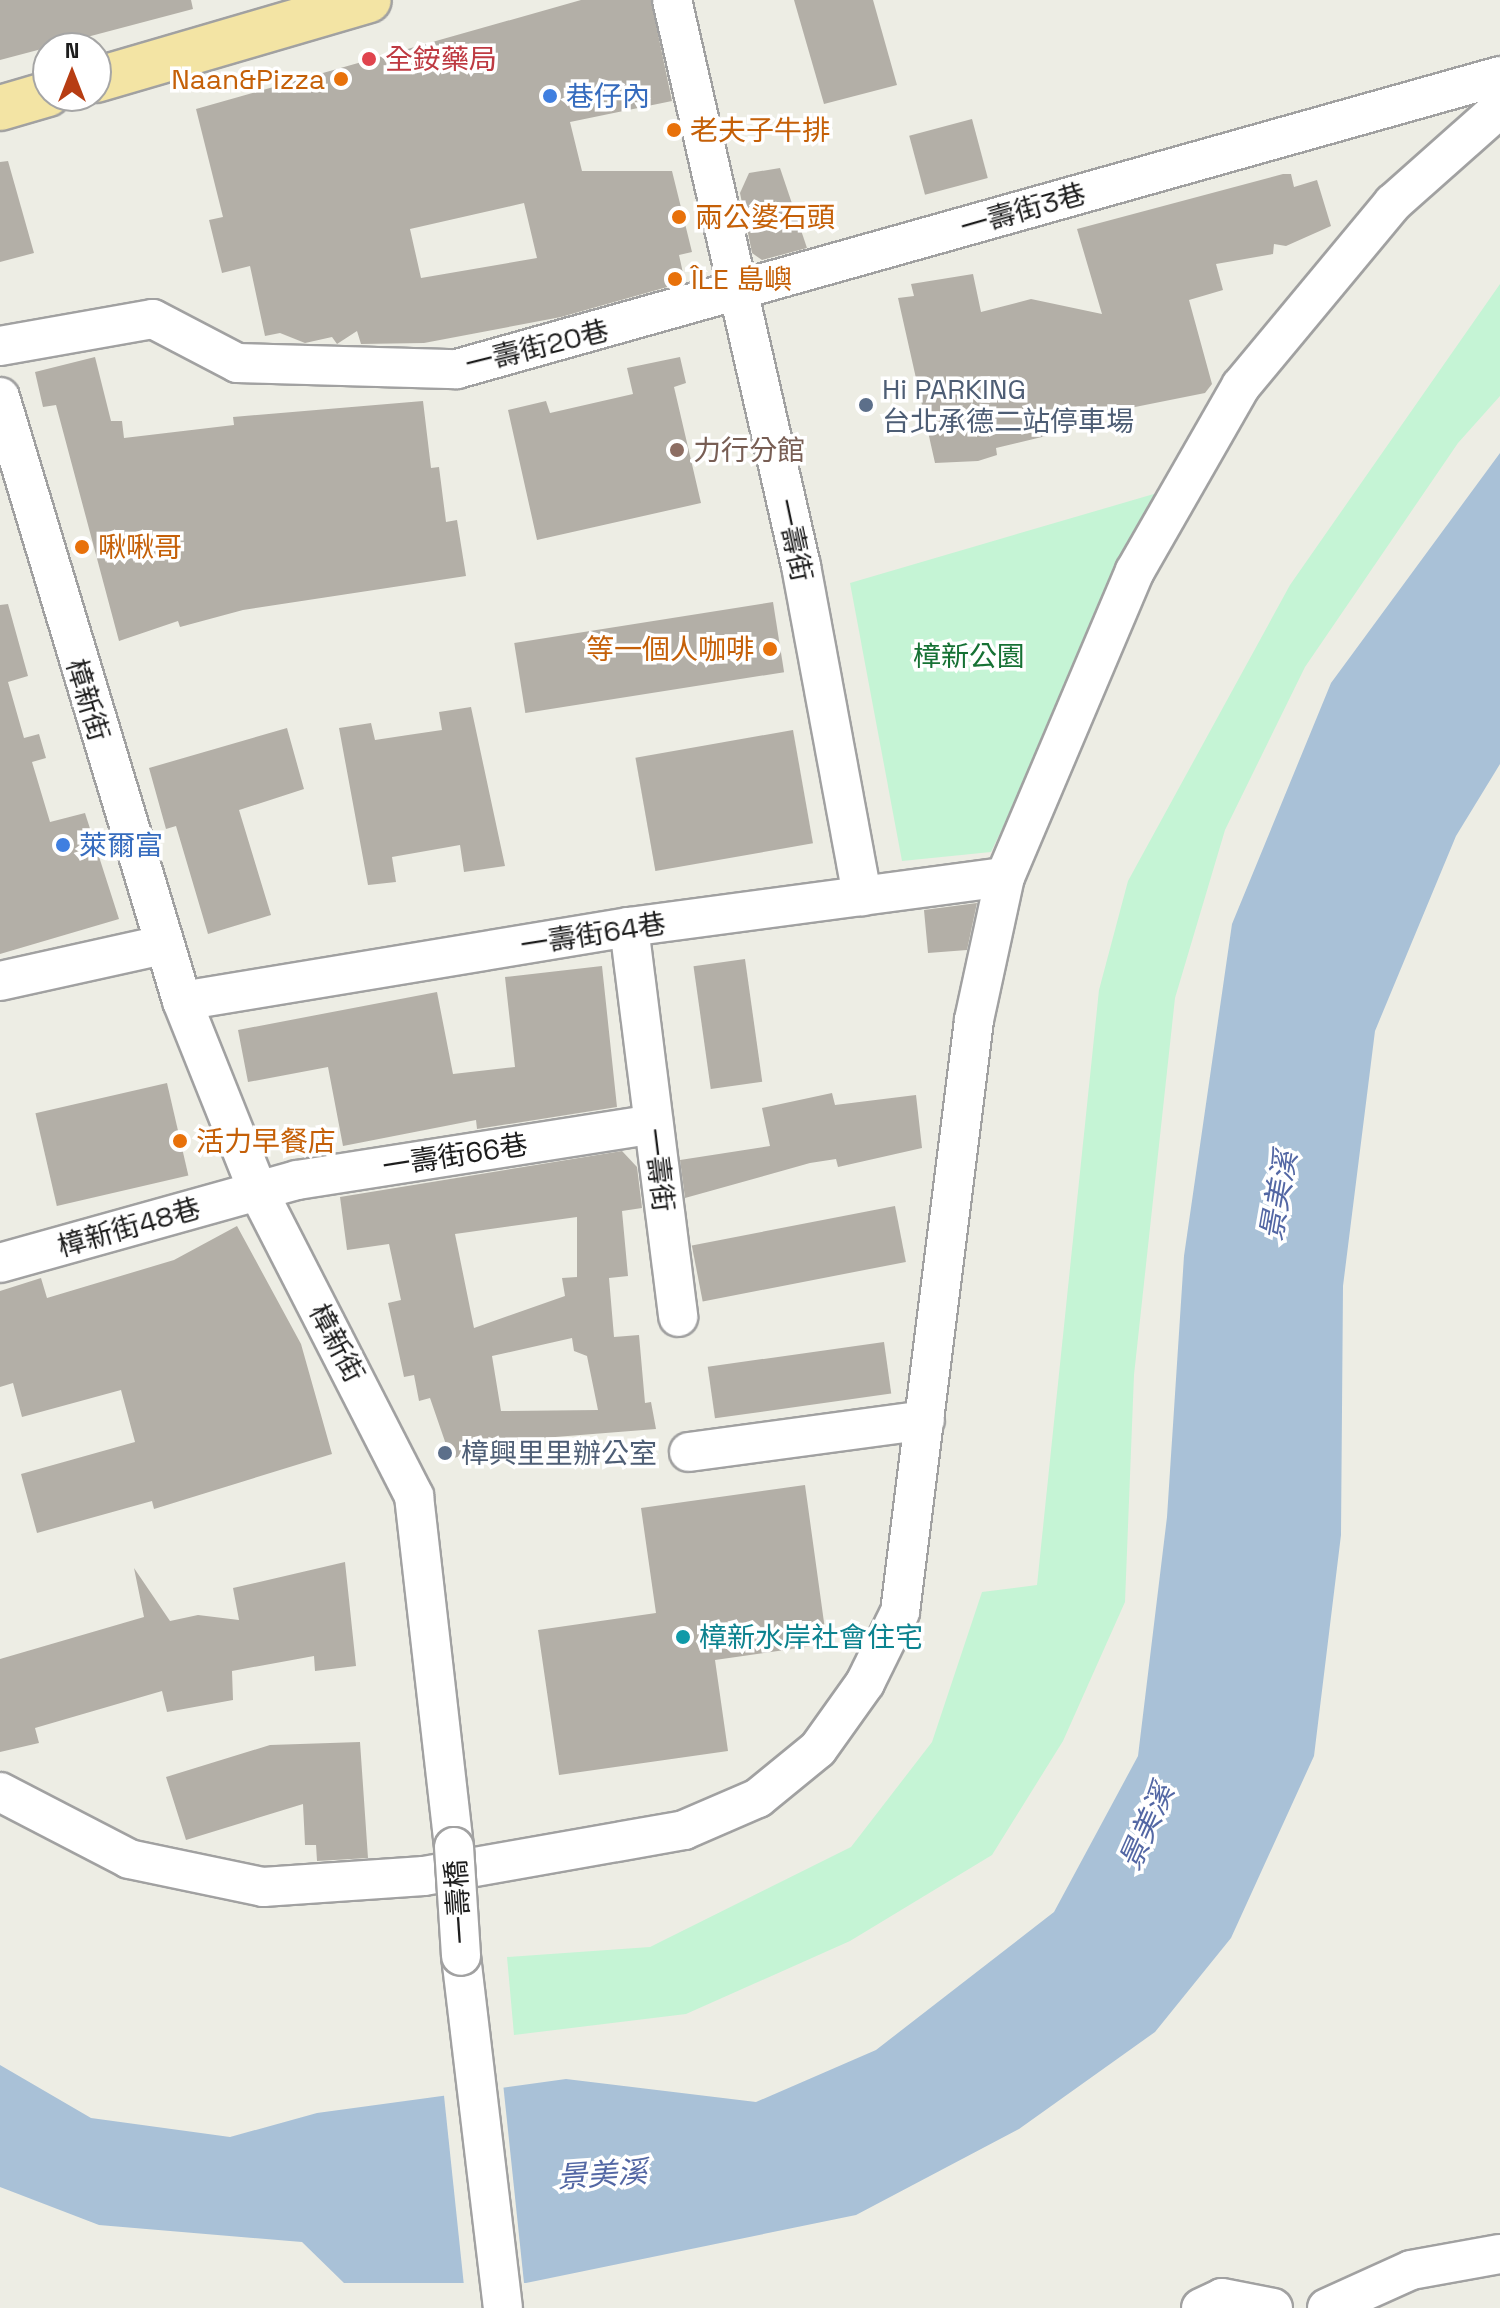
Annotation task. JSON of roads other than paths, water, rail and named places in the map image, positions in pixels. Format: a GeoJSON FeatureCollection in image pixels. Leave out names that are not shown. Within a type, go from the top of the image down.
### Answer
{"type":"FeatureCollection","features":[{"type":"Feature","properties":{"kind":"main road"},"geometry":{"type":"LineString","coordinates":[[112,75],[369,0]]}},
{"type":"Feature","properties":{"kind":"main road"},"geometry":{"type":"LineString","coordinates":[[0,108],[32,99]]}},
{"type":"Feature","properties":{"kind":"street","name":"一壽街"},"geometry":{"type":"LineString","coordinates":[[672,0],[801,566],[862,896]]}},
{"type":"Feature","properties":{"kind":"street","name":"一壽街3巷"},"geometry":{"type":"LineString","coordinates":[[737,295],[1309,127],[1500,76]]}},
{"type":"Feature","properties":{"kind":"street"},"geometry":{"type":"LineString","coordinates":[[0,1792],[129,1859],[263,1887],[424,1876],[684,1830],[758,1798],[806,1758],[865,1683],[900,1612],[974,1020],[1005,877],[1135,571],[1241,386],[1393,203],[1500,108]]}},
{"type":"Feature","properties":{"kind":"street","name":"一壽街20巷"},"geometry":{"type":"LineString","coordinates":[[0,346],[153,319],[237,363],[457,369],[737,295]]}},
{"type":"Feature","properties":{"kind":"street","name":"樟新街"},"geometry":{"type":"LineString","coordinates":[[1,406],[182,1001],[258,1191],[414,1496]]}},
{"type":"Feature","properties":{"kind":"street","name":"一壽街64巷"},"geometry":{"type":"LineString","coordinates":[[182,1001],[629,927],[1005,877]]}},
{"type":"Feature","properties":{"kind":"street","name":"一壽街"},"geometry":{"type":"LineString","coordinates":[[629,927],[678,1317]]}},
{"type":"Feature","properties":{"kind":"street"},"geometry":{"type":"LineString","coordinates":[[0,981],[163,945]]}},
{"type":"Feature","properties":{"kind":"street","name":"一壽街66巷"},"geometry":{"type":"LineString","coordinates":[[258,1191],[653,1124]]}},
{"type":"Feature","properties":{"kind":"street","name":"樟新街48巷"},"geometry":{"type":"LineString","coordinates":[[0,1263],[258,1191]]}},
{"type":"Feature","properties":{"kind":"street"},"geometry":{"type":"LineString","coordinates":[[689,1452],[925,1420]]}},
{"type":"Feature","properties":{"kind":"street","name":"一壽橋"},"geometry":{"type":"LineString","coordinates":[[414,1496],[503,2308]]}},
{"type":"Feature","properties":{"kind":"street"},"geometry":{"type":"LineString","coordinates":[[1327,2308],[1411,2270],[1496,2260]]}},
{"type":"Feature","properties":{"kind":"street"},"geometry":{"type":"LineString","coordinates":[[1201,2308],[1222,2298],[1273,2308]]}},
{"type":"Feature","properties":{"kind":"water","name":"景美溪"},"geometry":{"type":"Polygon","coordinates":[[[1500,453],[1500,764],[1456,836],[1375,1031],[1343,1286],[1341,1535],[1314,1756],[1231,1938],[1155,2032],[1019,2129],[856,2215],[526,2283],[344,2283],[302,2242],[99,2225],[0,2187],[0,2065],[91,2118],[230,2137],[317,2113],[566,2079],[756,2102],[876,2050],[1054,1912],[1138,1756],[1167,1517],[1184,1256],[1232,924],[1331,683],[1500,453]]]}},
{"type":"Feature","properties":{"kind":"place","name":"全銨藥局"},"geometry":{"type":"Point","coordinates":[369,59]}},
{"type":"Feature","properties":{"kind":"place","name":"Naan&Pizza"},"geometry":{"type":"Point","coordinates":[341,79]}},
{"type":"Feature","properties":{"kind":"place","name":"巷仔內"},"geometry":{"type":"Point","coordinates":[550,96]}},
{"type":"Feature","properties":{"kind":"place","name":"老夫子牛排"},"geometry":{"type":"Point","coordinates":[674,130]}},
{"type":"Feature","properties":{"kind":"place","name":"兩公婆石頭"},"geometry":{"type":"Point","coordinates":[679,217]}},
{"type":"Feature","properties":{"kind":"place","name":"ÎLE 島嶼"},"geometry":{"type":"Point","coordinates":[675,279]}},
{"type":"Feature","properties":{"kind":"place","name":"Hi PARKING 台北承德二站停車場"},"geometry":{"type":"Point","coordinates":[866,405]}},
{"type":"Feature","properties":{"kind":"place","name":"力行分館"},"geometry":{"type":"Point","coordinates":[677,450]}},
{"type":"Feature","properties":{"kind":"place","name":"啾啾哥"},"geometry":{"type":"Point","coordinates":[82,547]}},
{"type":"Feature","properties":{"kind":"place","name":"等一個人咖啡"},"geometry":{"type":"Point","coordinates":[770,649]}},
{"type":"Feature","properties":{"kind":"place","name":"萊爾富"},"geometry":{"type":"Point","coordinates":[63,845]}},
{"type":"Feature","properties":{"kind":"place","name":"活力早餐店"},"geometry":{"type":"Point","coordinates":[180,1141]}},
{"type":"Feature","properties":{"kind":"place","name":"樟興里里辦公室"},"geometry":{"type":"Point","coordinates":[445,1453]}},
{"type":"Feature","properties":{"kind":"place","name":"樟新水岸社會住宅"},"geometry":{"type":"Point","coordinates":[683,1637]}},
{"type":"Feature","properties":{"kind":"park label","name":"樟新公園"},"geometry":{"type":"Point","coordinates":[969,656]}}]}
